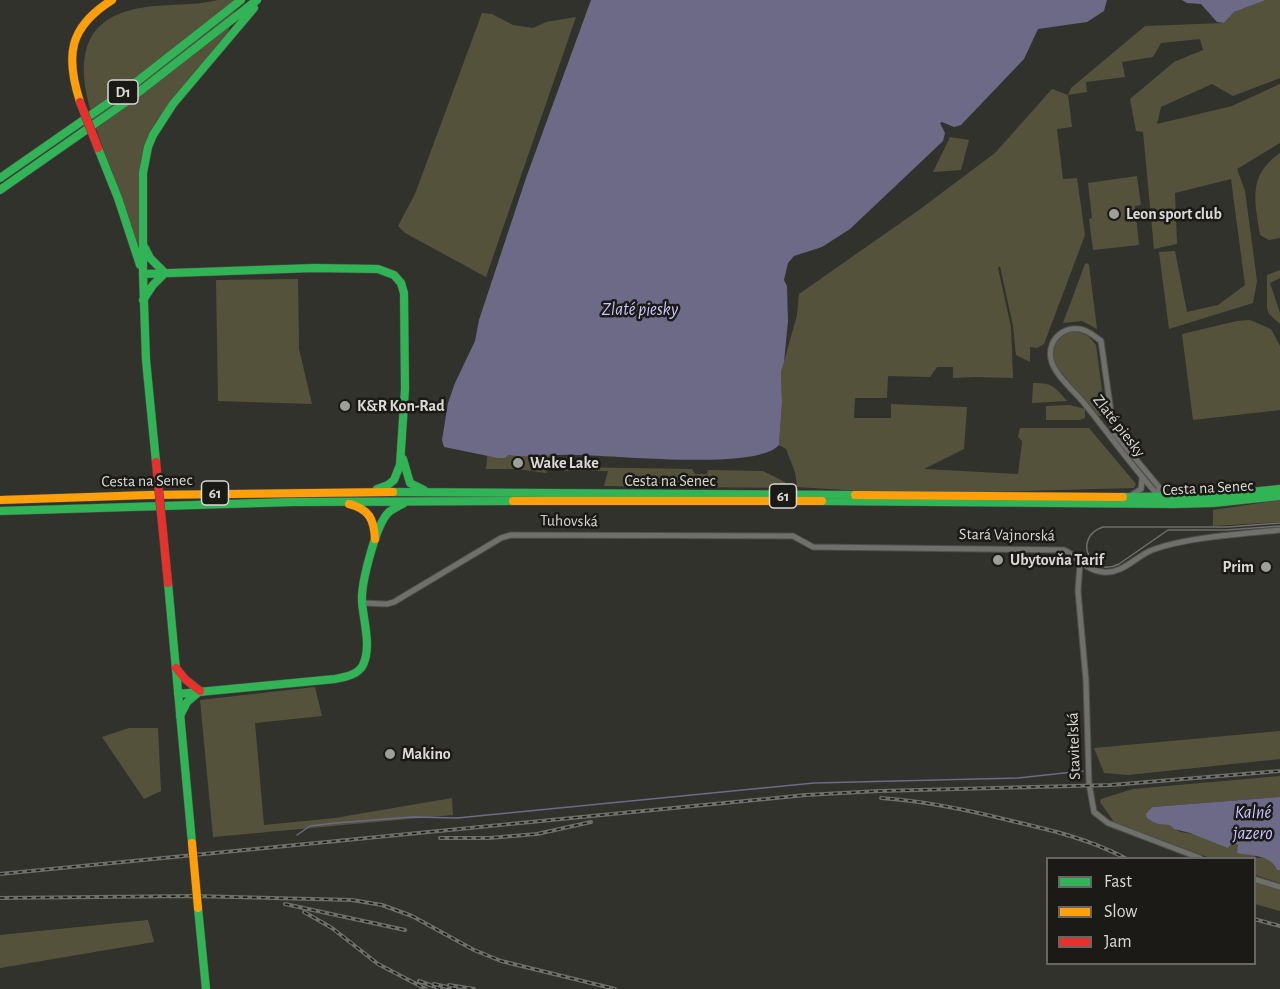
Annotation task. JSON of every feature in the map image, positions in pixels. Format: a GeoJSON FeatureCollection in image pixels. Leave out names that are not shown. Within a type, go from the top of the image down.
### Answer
{"type":"FeatureCollection","features":[{"type":"Feature","properties":{"kind":"main road"},"geometry":{"type":"LineString","coordinates":[[112,0],[89,15],[79,29],[74,42],[71,69],[80,102],[118,198],[143,274]]}},
{"type":"Feature","properties":{"kind":"main road","name":"D1"},"geometry":{"type":"LineString","coordinates":[[0,178],[121,94],[242,0]]}},
{"type":"Feature","properties":{"kind":"main road"},"geometry":{"type":"LineString","coordinates":[[206,989],[146,360],[142,182],[144,164],[157,127],[172,105],[259,0]]}},
{"type":"Feature","properties":{"kind":"main road","name":"D1"},"geometry":{"type":"LineString","coordinates":[[0,190],[126,102],[259,0]]}},
{"type":"Feature","properties":{"kind":"main road"},"geometry":{"type":"LineString","coordinates":[[143,300],[165,273],[150,258],[145,245]]}},
{"type":"Feature","properties":{"kind":"main road","name":"61"},"geometry":{"type":"LineString","coordinates":[[143,274],[335,268],[378,269],[394,275],[401,283],[404,293],[402,450],[404,466],[410,483],[430,493]]}},
{"type":"Feature","properties":{"kind":"main road","name":"61"},"geometry":{"type":"LineString","coordinates":[[363,492],[389,485],[395,480],[402,450]]}},
{"type":"Feature","properties":{"kind":"main road","name":"Cesta na Senec"},"geometry":{"type":"LineString","coordinates":[[0,500],[363,492],[1129,497],[1220,495],[1280,489]]}},
{"type":"Feature","properties":{"kind":"main road","name":"Cesta na Senec"},"geometry":{"type":"LineString","coordinates":[[0,511],[339,501],[1174,504],[1213,503],[1280,496]]}},
{"type":"Feature","properties":{"kind":"main road","name":"61"},"geometry":{"type":"LineString","coordinates":[[339,501],[368,512],[374,523],[375,542]]}},
{"type":"Feature","properties":{"kind":"main road","name":"61"},"geometry":{"type":"LineString","coordinates":[[178,694],[335,679],[357,672],[363,665],[365,654],[363,582],[375,542],[388,513],[407,501]]}},
{"type":"Feature","properties":{"kind":"main road"},"geometry":{"type":"LineString","coordinates":[[176,668],[200,691],[188,702],[180,716]]}},
{"type":"Feature","properties":{"kind":"street","name":"Zlaté piesky"},"geometry":{"type":"LineString","coordinates":[[1159,496],[1159,487],[1114,432],[1101,341],[1086,331],[1078,329],[1056,336],[1050,353],[1054,368],[1142,478],[1159,496],[1174,504]]}},
{"type":"Feature","properties":{"kind":"street","name":"Zlaté piesky"},"geometry":{"type":"LineString","coordinates":[[1129,497],[1141,488],[1142,478]]}},
{"type":"Feature","properties":{"kind":"street","name":"Cesta na Senec"},"geometry":{"type":"LineString","coordinates":[[1138,504],[1159,496]]}},
{"type":"Feature","properties":{"kind":"street","name":"Stará Vajnorská"},"geometry":{"type":"LineString","coordinates":[[793,536],[813,546],[1064,550],[1073,554],[1080,563],[1090,569],[1110,573],[1154,549],[1218,537],[1280,530]]}},
{"type":"Feature","properties":{"kind":"street","name":"Tuhovská"},"geometry":{"type":"LineString","coordinates":[[363,603],[394,602],[501,538],[511,535],[793,536]]}},
{"type":"Feature","properties":{"kind":"street","name":"Staviteľská"},"geometry":{"type":"LineString","coordinates":[[1080,563],[1078,591],[1086,681],[1089,783],[1094,812],[1108,823],[1197,857]]}},
{"type":"Feature","properties":{"kind":"street"},"geometry":{"type":"LineString","coordinates":[[1256,880],[1280,886]]}},
{"type":"Feature","properties":{"kind":"shaded area"},"geometry":{"type":"Polygon","coordinates":[[[237,0],[228,33],[155,123],[141,159],[139,248],[89,105],[84,61],[89,42],[100,26],[119,14],[131,10],[237,0]]]}},
{"type":"Feature","properties":{"kind":"shaded area"},"geometry":{"type":"Polygon","coordinates":[[[1266,0],[1280,0],[1280,78],[1233,96],[1212,84],[1161,107],[1157,124],[1232,106],[1280,84],[1280,143],[1237,169],[1245,191],[1257,281],[1253,303],[1169,329],[1159,252],[1175,251],[1187,312],[1218,305],[1245,285],[1231,179],[1175,193],[1177,244],[1154,249],[1143,132],[1136,131],[1130,99],[1174,62],[1203,50],[1200,39],[1161,43],[1153,57],[1122,62],[1125,77],[1086,82],[1087,92],[1068,95],[1071,88],[1145,26],[1224,23],[1234,12],[1266,0]]]}},
{"type":"Feature","properties":{"kind":"shaded area"},"geometry":{"type":"Polygon","coordinates":[[[482,13],[492,14],[513,25],[533,28],[546,22],[576,17],[486,277],[405,233],[398,226],[415,194],[482,13]]]}},
{"type":"Feature","properties":{"kind":"shaded area"},"geometry":{"type":"Polygon","coordinates":[[[1052,89],[1068,95],[1072,127],[1057,129],[1063,179],[1077,178],[1085,235],[1044,344],[1037,348],[1030,347],[1030,362],[1016,355],[1013,326],[1000,266],[998,268],[1011,327],[1013,378],[953,378],[953,367],[937,367],[930,377],[888,376],[887,398],[855,398],[854,418],[891,418],[891,404],[967,407],[964,449],[924,469],[1018,474],[1022,443],[1018,437],[1020,428],[1089,428],[1136,484],[1134,488],[910,494],[797,487],[795,472],[786,449],[779,445],[782,403],[781,372],[797,315],[799,294],[919,210],[995,153],[1052,89]]]}},
{"type":"Feature","properties":{"kind":"shaded area"},"geometry":{"type":"Polygon","coordinates":[[[950,137],[969,140],[961,170],[933,172],[950,137]]]}},
{"type":"Feature","properties":{"kind":"shaded area"},"geometry":{"type":"Polygon","coordinates":[[[1280,153],[1280,238],[1269,240],[1260,235],[1255,200],[1256,190],[1262,171],[1280,153]]]}},
{"type":"Feature","properties":{"kind":"shaded area","name":"Leon sport club"},"geometry":{"type":"Polygon","coordinates":[[[1137,176],[1141,205],[1135,206],[1139,245],[1093,250],[1088,183],[1137,176]]]}},
{"type":"Feature","properties":{"kind":"shaded area"},"geometry":{"type":"Polygon","coordinates":[[[1087,263],[1097,329],[1082,321],[1063,323],[1087,263]]]}},
{"type":"Feature","properties":{"kind":"shaded area"},"geometry":{"type":"Polygon","coordinates":[[[1280,270],[1280,278],[1270,283],[1280,313],[1280,324],[1269,314],[1267,308],[1267,275],[1280,270]]]}},
{"type":"Feature","properties":{"kind":"shaded area"},"geometry":{"type":"Polygon","coordinates":[[[298,279],[299,349],[312,404],[218,401],[216,280],[298,279]]]}},
{"type":"Feature","properties":{"kind":"shaded area"},"geometry":{"type":"Polygon","coordinates":[[[1250,320],[1271,329],[1280,346],[1280,410],[1193,420],[1182,334],[1250,320]]]}},
{"type":"Feature","properties":{"kind":"shaded area"},"geometry":{"type":"Polygon","coordinates":[[[1075,331],[1088,336],[1096,345],[1105,413],[1103,417],[1097,415],[1057,367],[1054,354],[1056,343],[1063,335],[1075,331]]]}},
{"type":"Feature","properties":{"kind":"shaded area"},"geometry":{"type":"Polygon","coordinates":[[[1033,383],[1053,386],[1067,401],[1032,403],[1033,383]]]}},
{"type":"Feature","properties":{"kind":"shaded area"},"geometry":{"type":"Polygon","coordinates":[[[1070,405],[1085,409],[1085,418],[1046,420],[1046,406],[1070,405]]]}},
{"type":"Feature","properties":{"kind":"shaded area","name":"Wake Lake"},"geometry":{"type":"Polygon","coordinates":[[[488,449],[551,455],[550,466],[546,473],[517,469],[486,469],[488,449]]]}},
{"type":"Feature","properties":{"kind":"shaded area"},"geometry":{"type":"Polygon","coordinates":[[[564,467],[692,469],[695,474],[707,474],[708,470],[763,471],[785,482],[786,488],[604,486],[608,471],[564,471],[564,467]]]}},
{"type":"Feature","properties":{"kind":"shaded area"},"geometry":{"type":"Polygon","coordinates":[[[1280,500],[1280,522],[1213,526],[1213,510],[1280,500]]]}},
{"type":"Feature","properties":{"kind":"shaded area"},"geometry":{"type":"Polygon","coordinates":[[[315,687],[322,716],[255,723],[264,825],[335,818],[452,798],[453,815],[213,837],[200,700],[315,687]]]}},
{"type":"Feature","properties":{"kind":"shaded area"},"geometry":{"type":"Polygon","coordinates":[[[129,728],[158,728],[161,791],[144,799],[102,737],[129,728]]]}},
{"type":"Feature","properties":{"kind":"shaded area"},"geometry":{"type":"Polygon","coordinates":[[[1280,731],[1280,759],[1128,775],[1104,773],[1094,748],[1280,731]]]}},
{"type":"Feature","properties":{"kind":"shaded area"},"geometry":{"type":"Polygon","coordinates":[[[1280,776],[1280,797],[1152,807],[1149,812],[1161,824],[1169,825],[1181,832],[1233,841],[1256,857],[1207,857],[1114,822],[1100,802],[1101,799],[1133,789],[1280,776]]]}},
{"type":"Feature","properties":{"kind":"shaded area"},"geometry":{"type":"Polygon","coordinates":[[[1256,857],[1267,858],[1275,864],[1277,870],[1280,870],[1280,883],[1256,875],[1256,857]]]}},
{"type":"Feature","properties":{"kind":"shaded area"},"geometry":{"type":"Polygon","coordinates":[[[1256,883],[1280,889],[1280,911],[1256,904],[1256,883]]]}},
{"type":"Feature","properties":{"kind":"shaded area"},"geometry":{"type":"Polygon","coordinates":[[[148,920],[154,942],[0,968],[0,935],[148,920]]]}},
{"type":"Feature","properties":{"kind":"water","name":"Zlaté piesky"},"geometry":{"type":"Polygon","coordinates":[[[591,0],[1107,0],[1104,11],[1087,22],[1038,29],[1024,59],[961,125],[954,127],[940,123],[945,133],[943,141],[850,229],[822,247],[794,256],[788,263],[784,280],[787,286],[788,321],[781,372],[782,403],[779,445],[766,453],[743,458],[715,460],[568,455],[508,455],[505,458],[498,458],[444,447],[442,440],[448,403],[475,341],[479,320],[526,178],[591,0]]]}},
{"type":"Feature","properties":{"kind":"water"},"geometry":{"type":"Polygon","coordinates":[[[1182,0],[1266,0],[1234,12],[1224,23],[1217,22],[1201,4],[1187,3],[1182,0]]]}},
{"type":"Feature","properties":{"kind":"water","name":"Kalné jazero"},"geometry":{"type":"Polygon","coordinates":[[[1280,797],[1280,870],[1277,870],[1271,861],[1266,859],[1237,853],[1238,845],[1233,841],[1228,848],[1174,829],[1169,825],[1156,823],[1147,818],[1146,814],[1152,807],[1280,797]]]}},
{"type":"Feature","properties":{"kind":"waterway"},"geometry":{"type":"LineString","coordinates":[[297,835],[310,826],[335,823],[412,817],[457,818],[814,783],[1018,778],[1083,771]]}},
{"type":"Feature","properties":{"kind":"tram line"},"geometry":{"type":"LineString","coordinates":[[1280,523],[1227,527],[1103,527],[1088,539],[1088,555],[1093,562],[1109,567],[1119,564],[1168,530],[1226,530],[1280,526]]}},
{"type":"Feature","properties":{"kind":"railway"},"geometry":{"type":"LineString","coordinates":[[0,874],[806,795],[1111,785],[1280,771]]}},
{"type":"Feature","properties":{"kind":"railway"},"geometry":{"type":"LineString","coordinates":[[881,798],[947,806],[1041,828],[1084,840],[1123,857]]}},
{"type":"Feature","properties":{"kind":"railway"},"geometry":{"type":"LineString","coordinates":[[440,838],[489,838],[537,834],[591,822]]}},
{"type":"Feature","properties":{"kind":"railway"},"geometry":{"type":"LineString","coordinates":[[0,898],[193,896],[352,900],[382,905],[412,916],[474,950],[501,961],[615,989]]}},
{"type":"Feature","properties":{"kind":"railway"},"geometry":{"type":"LineString","coordinates":[[285,904],[405,930]]}},
{"type":"Feature","properties":{"kind":"railway"},"geometry":{"type":"LineString","coordinates":[[304,912],[332,928],[378,964],[426,989]]}},
{"type":"Feature","properties":{"kind":"railway"},"geometry":{"type":"LineString","coordinates":[[1256,920],[1280,926]]}},
{"type":"Feature","properties":{"kind":"railway"},"geometry":{"type":"LineString","coordinates":[[419,981],[441,989]]}},
{"type":"Feature","properties":{"kind":"railway"},"geometry":{"type":"LineString","coordinates":[[434,984],[456,989]]}},
{"type":"Feature","properties":{"kind":"railway"},"geometry":{"type":"LineString","coordinates":[[449,985],[474,989]]}},
{"type":"Feature","properties":{"kind":"traffic: fast"},"geometry":{"type":"LineString","coordinates":[[0,178],[121,94],[241,0]]}},
{"type":"Feature","properties":{"kind":"traffic: fast"},"geometry":{"type":"LineString","coordinates":[[0,190],[126,102],[257,0]]}},
{"type":"Feature","properties":{"kind":"traffic: fast"},"geometry":{"type":"LineString","coordinates":[[143,274],[143,173],[153,135],[173,104],[254,8]]}},
{"type":"Feature","properties":{"kind":"traffic: fast"},"geometry":{"type":"LineString","coordinates":[[98,148],[118,198],[140,265]]}},
{"type":"Feature","properties":{"kind":"traffic: fast"},"geometry":{"type":"LineString","coordinates":[[145,248],[150,258],[165,273]]}},
{"type":"Feature","properties":{"kind":"traffic: fast"},"geometry":{"type":"LineString","coordinates":[[143,274],[314,268],[378,269],[394,275],[401,283],[404,293],[405,389],[400,465],[394,480],[377,489]]}},
{"type":"Feature","properties":{"kind":"traffic: fast"},"geometry":{"type":"LineString","coordinates":[[143,300],[165,273]]}},
{"type":"Feature","properties":{"kind":"traffic: fast"},"geometry":{"type":"LineString","coordinates":[[143,274],[146,360],[156,462]]}},
{"type":"Feature","properties":{"kind":"traffic: fast"},"geometry":{"type":"LineString","coordinates":[[403,459],[410,483],[424,490]]}},
{"type":"Feature","properties":{"kind":"traffic: fast"},"geometry":{"type":"LineString","coordinates":[[1123,497],[1211,496],[1280,489]]}},
{"type":"Feature","properties":{"kind":"traffic: fast"},"geometry":{"type":"LineString","coordinates":[[393,492],[855,495]]}},
{"type":"Feature","properties":{"kind":"traffic: fast"},"geometry":{"type":"LineString","coordinates":[[822,501],[1174,504],[1213,503],[1280,496]]}},
{"type":"Feature","properties":{"kind":"traffic: fast"},"geometry":{"type":"LineString","coordinates":[[0,511],[293,502],[513,501]]}},
{"type":"Feature","properties":{"kind":"traffic: fast"},"geometry":{"type":"LineString","coordinates":[[178,694],[335,679],[358,671],[363,665],[367,650],[362,593],[370,555],[383,519],[404,503]]}},
{"type":"Feature","properties":{"kind":"traffic: fast"},"geometry":{"type":"LineString","coordinates":[[168,583],[192,843]]}},
{"type":"Feature","properties":{"kind":"traffic: fast"},"geometry":{"type":"LineString","coordinates":[[180,716],[187,702],[200,691]]}},
{"type":"Feature","properties":{"kind":"traffic: fast"},"geometry":{"type":"LineString","coordinates":[[198,908],[206,989]]}},
{"type":"Feature","properties":{"kind":"traffic: slow"},"geometry":{"type":"LineString","coordinates":[[80,102],[73,70],[74,44],[87,21],[112,0]]}},
{"type":"Feature","properties":{"kind":"traffic: slow"},"geometry":{"type":"LineString","coordinates":[[0,500],[149,495],[393,492]]}},
{"type":"Feature","properties":{"kind":"traffic: slow"},"geometry":{"type":"LineString","coordinates":[[855,495],[1123,497]]}},
{"type":"Feature","properties":{"kind":"traffic: slow"},"geometry":{"type":"LineString","coordinates":[[513,501],[822,501]]}},
{"type":"Feature","properties":{"kind":"traffic: slow"},"geometry":{"type":"LineString","coordinates":[[349,504],[366,512],[372,520],[375,539]]}},
{"type":"Feature","properties":{"kind":"traffic: slow"},"geometry":{"type":"LineString","coordinates":[[192,843],[198,908]]}},
{"type":"Feature","properties":{"kind":"traffic: jam"},"geometry":{"type":"LineString","coordinates":[[80,102],[98,148]]}},
{"type":"Feature","properties":{"kind":"traffic: jam"},"geometry":{"type":"LineString","coordinates":[[156,462],[168,583]]}},
{"type":"Feature","properties":{"kind":"traffic: jam"},"geometry":{"type":"LineString","coordinates":[[176,668],[200,691]]}},
{"type":"Feature","properties":{"kind":"place","name":"Leon sport club"},"geometry":{"type":"Point","coordinates":[1114,214]}},
{"type":"Feature","properties":{"kind":"place","name":"K&R Kon-Rad"},"geometry":{"type":"Point","coordinates":[345,406]}},
{"type":"Feature","properties":{"kind":"place","name":"Wake Lake"},"geometry":{"type":"Point","coordinates":[518,463]}},
{"type":"Feature","properties":{"kind":"place","name":"Ubytovňa Tarif"},"geometry":{"type":"Point","coordinates":[998,560]}},
{"type":"Feature","properties":{"kind":"place","name":"Prim"},"geometry":{"type":"Point","coordinates":[1266,567]}},
{"type":"Feature","properties":{"kind":"place","name":"Makino"},"geometry":{"type":"Point","coordinates":[390,754]}}]}
